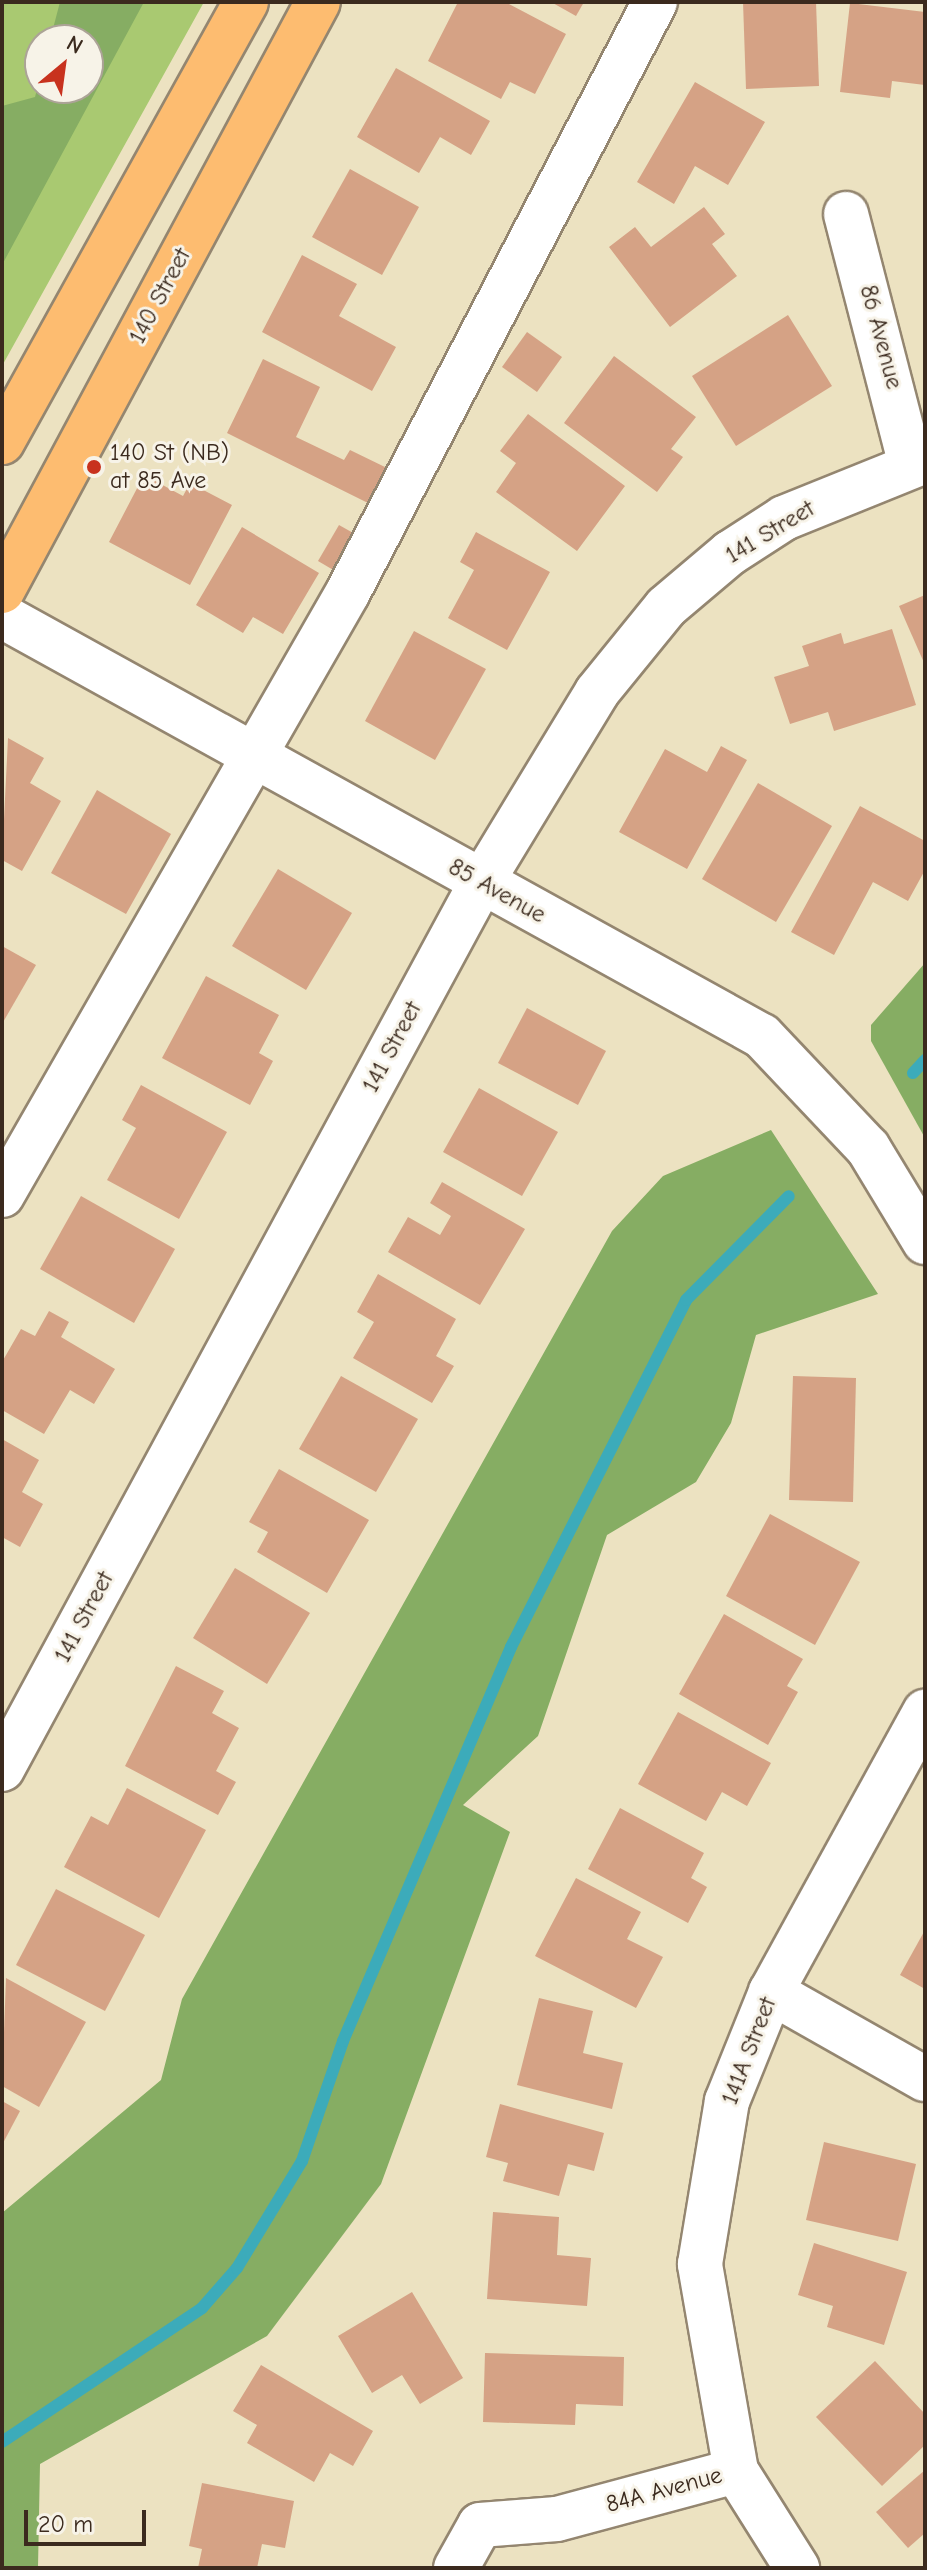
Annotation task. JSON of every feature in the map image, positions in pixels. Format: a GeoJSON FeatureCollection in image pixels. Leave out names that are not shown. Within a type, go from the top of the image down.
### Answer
{"type":"FeatureCollection","features":[{"type":"Feature","properties":{"kind":"main road"},"geometry":{"type":"LineString","coordinates":[[2,442],[246,2]]}},
{"type":"Feature","properties":{"kind":"main road","name":"140 Street"},"geometry":{"type":"LineString","coordinates":[[2,591],[318,2]]}},
{"type":"Feature","properties":{"kind":"street"},"geometry":{"type":"LineString","coordinates":[[2,1195],[257,757],[655,2]]}},
{"type":"Feature","properties":{"kind":"street","name":"86 Avenue"},"geometry":{"type":"LineString","coordinates":[[846,214],[918,461]]}},
{"type":"Feature","properties":{"kind":"street","name":"141 Street"},"geometry":{"type":"LineString","coordinates":[[2,1769],[481,883],[597,692],[666,607],[784,518],[918,461]]}},
{"type":"Feature","properties":{"kind":"street","name":"85 Avenue"},"geometry":{"type":"LineString","coordinates":[[2,616],[762,1036],[868,1148],[925,1242]]}},
{"type":"Feature","properties":{"kind":"street","name":"141A Street"},"geometry":{"type":"LineString","coordinates":[[736,2471],[700,2264],[727,2101],[771,1992],[925,1712]]}},
{"type":"Feature","properties":{"kind":"street"},"geometry":{"type":"LineString","coordinates":[[771,1992],[925,2079]]}},
{"type":"Feature","properties":{"kind":"street","name":"84A Avenue"},"geometry":{"type":"LineString","coordinates":[[456,2568],[480,2525],[557,2519],[736,2471],[797,2568]]}},
{"type":"Feature","properties":{"kind":"green space"},"geometry":{"type":"Polygon","coordinates":[[[2,2],[204,2],[2,366],[2,2]]]}},
{"type":"Feature","properties":{"kind":"green space"},"geometry":{"type":"Polygon","coordinates":[[[60,2],[144,2],[104,76],[104,24],[54,24],[60,2]]]}},
{"type":"Feature","properties":{"kind":"green space"},"geometry":{"type":"Polygon","coordinates":[[[24,100],[24,104],[89,104],[2,265],[2,106],[24,100]]]}},
{"type":"Feature","properties":{"kind":"green space"},"geometry":{"type":"Polygon","coordinates":[[[925,963],[925,1138],[871,1041],[871,1025],[925,963]]]}},
{"type":"Feature","properties":{"kind":"green space"},"geometry":{"type":"Polygon","coordinates":[[[771,1130],[878,1294],[756,1335],[731,1423],[696,1482],[607,1535],[538,1736],[463,1805],[510,1832],[381,2184],[267,2336],[40,2464],[38,2568],[2,2568],[2,2213],[161,2080],[182,1999],[612,1231],[663,1176],[771,1130]]]}},
{"type":"Feature","properties":{"kind":"building"},"geometry":{"type":"Polygon","coordinates":[[[458,2],[505,2],[566,34],[535,94],[510,82],[501,99],[428,61],[458,2]]]}},
{"type":"Feature","properties":{"kind":"building"},"geometry":{"type":"Polygon","coordinates":[[[551,2],[584,2],[576,16],[551,2]]]}},
{"type":"Feature","properties":{"kind":"building"},"geometry":{"type":"Polygon","coordinates":[[[743,2],[816,2],[819,86],[746,89],[743,2]]]}},
{"type":"Feature","properties":{"kind":"building"},"geometry":{"type":"Polygon","coordinates":[[[850,3],[925,12],[925,85],[892,81],[890,98],[840,92],[850,3]]]}},
{"type":"Feature","properties":{"kind":"building"},"geometry":{"type":"Polygon","coordinates":[[[396,68],[490,121],[471,155],[440,137],[419,173],[357,137],[396,68]]]}},
{"type":"Feature","properties":{"kind":"building"},"geometry":{"type":"Polygon","coordinates":[[[695,82],[765,122],[728,185],[695,166],[674,204],[637,182],[695,82]]]}},
{"type":"Feature","properties":{"kind":"building"},"geometry":{"type":"Polygon","coordinates":[[[350,169],[419,207],[382,275],[312,237],[350,169]]]}},
{"type":"Feature","properties":{"kind":"building"},"geometry":{"type":"Polygon","coordinates":[[[704,207],[725,234],[712,244],[737,276],[670,327],[609,247],[635,227],[651,247],[704,207]]]}},
{"type":"Feature","properties":{"kind":"building"},"geometry":{"type":"Polygon","coordinates":[[[302,255],[357,284],[339,316],[396,347],[372,391],[262,332],[302,255]]]}},
{"type":"Feature","properties":{"kind":"building"},"geometry":{"type":"Polygon","coordinates":[[[788,315],[832,386],[736,446],[692,376],[788,315]]]}},
{"type":"Feature","properties":{"kind":"building"},"geometry":{"type":"Polygon","coordinates":[[[527,332],[562,357],[537,392],[502,367],[527,332]]]}},
{"type":"Feature","properties":{"kind":"building"},"geometry":{"type":"Polygon","coordinates":[[[614,356],[696,417],[671,449],[683,457],[657,492],[564,423],[614,356]]]}},
{"type":"Feature","properties":{"kind":"building"},"geometry":{"type":"Polygon","coordinates":[[[263,359],[320,387],[296,437],[344,460],[350,450],[387,468],[370,504],[227,433],[263,359]]]}},
{"type":"Feature","properties":{"kind":"building"},"geometry":{"type":"Polygon","coordinates":[[[528,414],[625,486],[577,551],[496,492],[516,463],[500,451],[528,414]]]}},
{"type":"Feature","properties":{"kind":"building"},"geometry":{"type":"Polygon","coordinates":[[[144,475],[183,496],[190,483],[232,505],[190,585],[109,542],[144,475]]]}},
{"type":"Feature","properties":{"kind":"building"},"geometry":{"type":"Polygon","coordinates":[[[339,525],[355,534],[335,571],[318,561],[339,525]]]}},
{"type":"Feature","properties":{"kind":"building"},"geometry":{"type":"Polygon","coordinates":[[[242,527],[319,573],[283,634],[253,617],[243,633],[196,605],[242,527]]]}},
{"type":"Feature","properties":{"kind":"building"},"geometry":{"type":"Polygon","coordinates":[[[476,532],[550,572],[507,650],[448,618],[474,570],[460,562],[476,532]]]}},
{"type":"Feature","properties":{"kind":"building"},"geometry":{"type":"Polygon","coordinates":[[[925,595],[925,665],[899,606],[925,595]]]}},
{"type":"Feature","properties":{"kind":"building"},"geometry":{"type":"Polygon","coordinates":[[[892,629],[916,705],[834,731],[828,712],[790,724],[774,677],[809,666],[802,646],[841,633],[844,644],[892,629]]]}},
{"type":"Feature","properties":{"kind":"building"},"geometry":{"type":"Polygon","coordinates":[[[414,631],[486,669],[435,760],[365,721],[414,631]]]}},
{"type":"Feature","properties":{"kind":"building"},"geometry":{"type":"Polygon","coordinates":[[[8,738],[44,758],[30,783],[61,801],[22,871],[2,860],[8,738]]]}},
{"type":"Feature","properties":{"kind":"building"},"geometry":{"type":"Polygon","coordinates":[[[721,746],[747,760],[687,869],[619,832],[665,749],[707,772],[721,746]]]}},
{"type":"Feature","properties":{"kind":"building"},"geometry":{"type":"Polygon","coordinates":[[[758,783],[832,826],[776,922],[702,879],[758,783]]]}},
{"type":"Feature","properties":{"kind":"building"},"geometry":{"type":"Polygon","coordinates":[[[97,790],[171,834],[126,914],[51,873],[97,790]]]}},
{"type":"Feature","properties":{"kind":"building"},"geometry":{"type":"Polygon","coordinates":[[[860,806],[925,841],[925,870],[908,901],[873,882],[834,955],[791,932],[860,806]]]}},
{"type":"Feature","properties":{"kind":"building"},"geometry":{"type":"Polygon","coordinates":[[[278,869],[352,913],[306,990],[232,946],[278,869]]]}},
{"type":"Feature","properties":{"kind":"building"},"geometry":{"type":"Polygon","coordinates":[[[2,946],[36,965],[2,1024],[2,946]]]}},
{"type":"Feature","properties":{"kind":"building"},"geometry":{"type":"Polygon","coordinates":[[[206,976],[279,1015],[259,1053],[273,1061],[250,1105],[162,1058],[206,976]]]}},
{"type":"Feature","properties":{"kind":"building"},"geometry":{"type":"Polygon","coordinates":[[[527,1008],[606,1051],[578,1105],[498,1063],[527,1008]]]}},
{"type":"Feature","properties":{"kind":"building"},"geometry":{"type":"Polygon","coordinates":[[[141,1085],[227,1132],[179,1219],[107,1180],[136,1128],[122,1120],[141,1085]]]}},
{"type":"Feature","properties":{"kind":"building"},"geometry":{"type":"Polygon","coordinates":[[[479,1088],[558,1132],[522,1196],[443,1152],[479,1088]]]}},
{"type":"Feature","properties":{"kind":"building"},"geometry":{"type":"Polygon","coordinates":[[[442,1182],[525,1229],[480,1305],[388,1252],[408,1217],[440,1235],[451,1216],[430,1203],[442,1182]]]}},
{"type":"Feature","properties":{"kind":"building"},"geometry":{"type":"Polygon","coordinates":[[[81,1196],[175,1249],[134,1323],[40,1269],[81,1196]]]}},
{"type":"Feature","properties":{"kind":"building"},"geometry":{"type":"Polygon","coordinates":[[[378,1274],[456,1319],[436,1356],[454,1366],[432,1403],[353,1358],[374,1322],[357,1312],[378,1274]]]}},
{"type":"Feature","properties":{"kind":"building"},"geometry":{"type":"Polygon","coordinates":[[[49,1311],[69,1322],[61,1337],[115,1369],[94,1404],[70,1390],[44,1434],[2,1410],[2,1362],[21,1329],[35,1336],[49,1311]]]}},
{"type":"Feature","properties":{"kind":"building"},"geometry":{"type":"Polygon","coordinates":[[[341,1376],[418,1419],[376,1492],[299,1449],[341,1376]]]}},
{"type":"Feature","properties":{"kind":"building"},"geometry":{"type":"Polygon","coordinates":[[[793,1376],[856,1378],[853,1502],[789,1500],[793,1376]]]}},
{"type":"Feature","properties":{"kind":"building"},"geometry":{"type":"Polygon","coordinates":[[[2,1439],[39,1460],[22,1492],[43,1504],[20,1547],[2,1537],[2,1439]]]}},
{"type":"Feature","properties":{"kind":"building"},"geometry":{"type":"Polygon","coordinates":[[[279,1469],[369,1520],[327,1593],[257,1552],[268,1532],[249,1522],[279,1469]]]}},
{"type":"Feature","properties":{"kind":"building"},"geometry":{"type":"Polygon","coordinates":[[[770,1514],[860,1562],[815,1645],[726,1596],[770,1514]]]}},
{"type":"Feature","properties":{"kind":"building"},"geometry":{"type":"Polygon","coordinates":[[[235,1568],[310,1613],[267,1684],[193,1638],[235,1568]]]}},
{"type":"Feature","properties":{"kind":"building"},"geometry":{"type":"Polygon","coordinates":[[[724,1614],[803,1659],[787,1686],[798,1692],[768,1745],[679,1694],[724,1614]]]}},
{"type":"Feature","properties":{"kind":"building"},"geometry":{"type":"Polygon","coordinates":[[[176,1666],[224,1691],[212,1713],[239,1728],[216,1771],[236,1782],[218,1815],[125,1766],[176,1666]]]}},
{"type":"Feature","properties":{"kind":"building"},"geometry":{"type":"Polygon","coordinates":[[[678,1712],[771,1763],[747,1806],[722,1792],[706,1821],[638,1784],[678,1712]]]}},
{"type":"Feature","properties":{"kind":"building"},"geometry":{"type":"Polygon","coordinates":[[[127,1788],[206,1830],[159,1918],[64,1867],[91,1816],[108,1825],[127,1788]]]}},
{"type":"Feature","properties":{"kind":"building"},"geometry":{"type":"Polygon","coordinates":[[[620,1808],[704,1853],[691,1878],[707,1887],[688,1923],[588,1869],[620,1808]]]}},
{"type":"Feature","properties":{"kind":"building"},"geometry":{"type":"Polygon","coordinates":[[[576,1878],[641,1912],[627,1939],[663,1957],[636,2008],[535,1956],[576,1878]]]}},
{"type":"Feature","properties":{"kind":"building"},"geometry":{"type":"Polygon","coordinates":[[[56,1889],[145,1935],[105,2011],[16,1965],[56,1889]]]}},
{"type":"Feature","properties":{"kind":"building"},"geometry":{"type":"Polygon","coordinates":[[[925,1930],[925,1989],[900,1975],[925,1930]]]}},
{"type":"Feature","properties":{"kind":"building"},"geometry":{"type":"Polygon","coordinates":[[[6,1978],[86,2022],[39,2107],[2,2086],[6,1978]]]}},
{"type":"Feature","properties":{"kind":"building"},"geometry":{"type":"Polygon","coordinates":[[[539,1998],[593,2011],[583,2053],[623,2063],[612,2109],[517,2085],[539,1998]]]}},
{"type":"Feature","properties":{"kind":"building"},"geometry":{"type":"Polygon","coordinates":[[[2,2101],[20,2111],[2,2145],[2,2101]]]}},
{"type":"Feature","properties":{"kind":"building"},"geometry":{"type":"Polygon","coordinates":[[[500,2104],[604,2133],[594,2171],[568,2164],[559,2196],[503,2181],[508,2163],[486,2157],[500,2104]]]}},
{"type":"Feature","properties":{"kind":"building"},"geometry":{"type":"Polygon","coordinates":[[[824,2142],[916,2164],[898,2241],[806,2220],[824,2142]]]}},
{"type":"Feature","properties":{"kind":"building"},"geometry":{"type":"Polygon","coordinates":[[[493,2212],[559,2217],[557,2255],[591,2258],[587,2306],[487,2299],[493,2212]]]}},
{"type":"Feature","properties":{"kind":"building"},"geometry":{"type":"Polygon","coordinates":[[[814,2243],[907,2272],[884,2345],[827,2327],[833,2306],[798,2295],[814,2243]]]}},
{"type":"Feature","properties":{"kind":"building"},"geometry":{"type":"Polygon","coordinates":[[[412,2292],[463,2378],[420,2404],[402,2375],[372,2393],[338,2336],[412,2292]]]}},
{"type":"Feature","properties":{"kind":"building"},"geometry":{"type":"Polygon","coordinates":[[[485,2353],[624,2357],[623,2406],[576,2404],[575,2425],[483,2422],[485,2353]]]}},
{"type":"Feature","properties":{"kind":"building"},"geometry":{"type":"Polygon","coordinates":[[[875,2361],[925,2414],[925,2445],[882,2486],[816,2417],[875,2361]]]}},
{"type":"Feature","properties":{"kind":"building"},"geometry":{"type":"Polygon","coordinates":[[[261,2365],[373,2431],[353,2466],[330,2453],[314,2482],[247,2443],[257,2425],[233,2411],[261,2365]]]}},
{"type":"Feature","properties":{"kind":"building"},"geometry":{"type":"Polygon","coordinates":[[[925,2470],[925,2533],[908,2548],[876,2512],[925,2470]]]}},
{"type":"Feature","properties":{"kind":"building"},"geometry":{"type":"Polygon","coordinates":[[[202,2483],[294,2501],[285,2548],[262,2544],[257,2568],[198,2568],[202,2549],[189,2546],[202,2483]]]}},
{"type":"Feature","properties":{"kind":"waterway"},"geometry":{"type":"LineString","coordinates":[[913,1073],[925,1060]]}},
{"type":"Feature","properties":{"kind":"waterway"},"geometry":{"type":"LineString","coordinates":[[2,2442],[202,2308],[237,2268],[302,2161],[343,2041],[511,1647],[686,1300],[789,1196]]}},
{"type":"Feature","properties":{"kind":"place","name":"140 St (NB) at 85 Ave"},"geometry":{"type":"Point","coordinates":[94,467]}}]}
